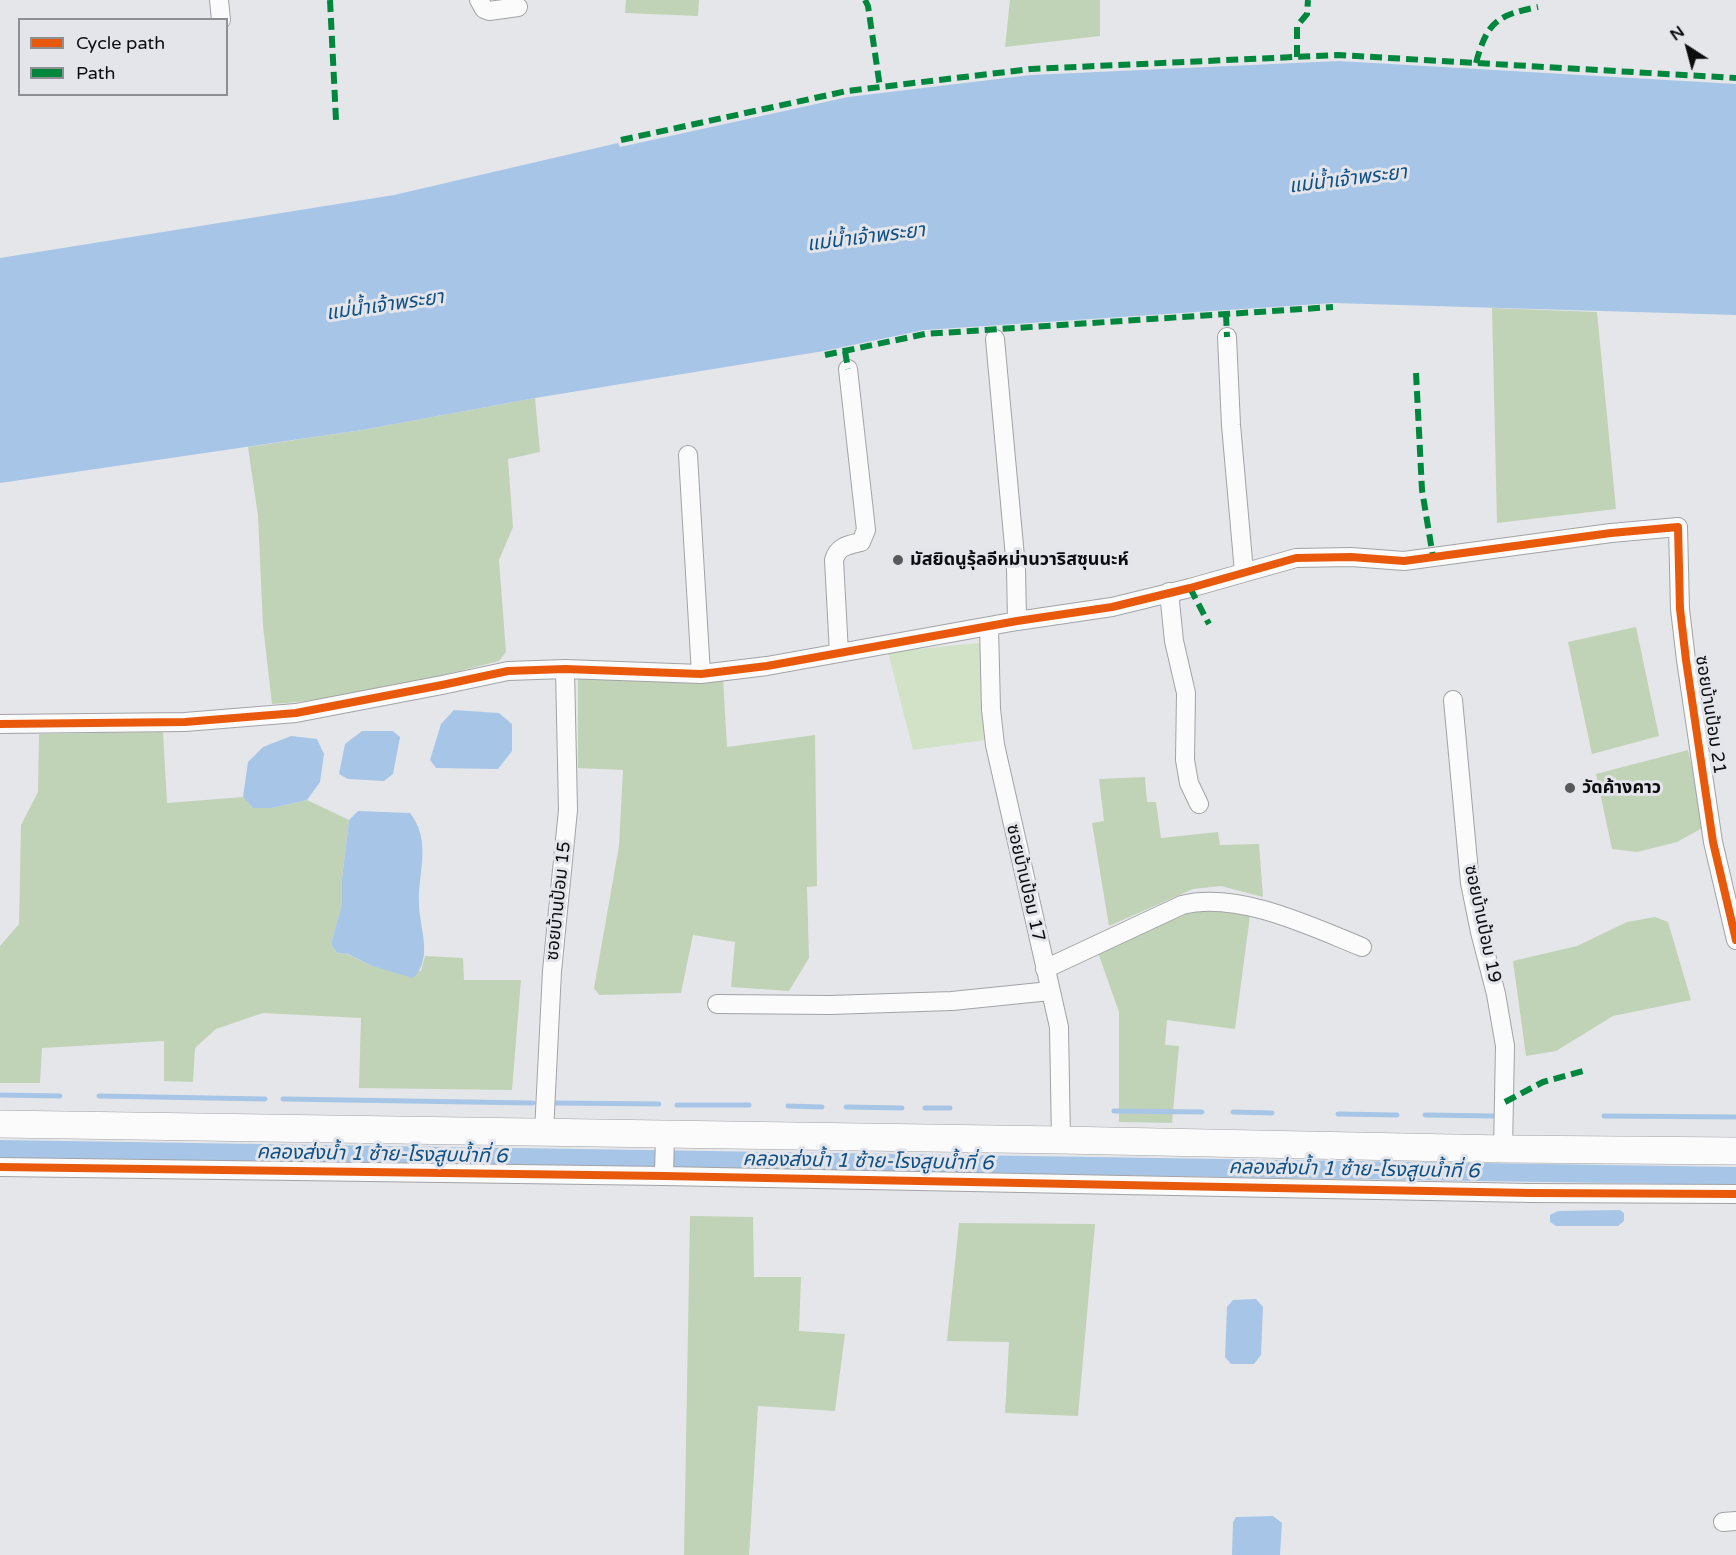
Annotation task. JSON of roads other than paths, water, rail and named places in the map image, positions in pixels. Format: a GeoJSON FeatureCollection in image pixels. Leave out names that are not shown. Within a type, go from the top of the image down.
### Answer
{"type":"FeatureCollection","features":[{"type":"Feature","properties":{"kind":"main road"},"geometry":{"type":"LineString","coordinates":[[0,1124],[544,1132],[664,1140],[1061,1140],[1736,1151]]}},
{"type":"Feature","properties":{"kind":"street"},"geometry":{"type":"LineString","coordinates":[[219,0],[221,18]]}},
{"type":"Feature","properties":{"kind":"street"},"geometry":{"type":"LineString","coordinates":[[479,0],[484,9],[489,11],[518,7]]}},
{"type":"Feature","properties":{"kind":"street"},"geometry":{"type":"LineString","coordinates":[[0,724],[186,722],[296,713],[442,686],[507,671],[565,669],[701,674],[838,654],[1017,621],[1112,607],[1244,572],[1232,436],[1227,337]]}},
{"type":"Feature","properties":{"kind":"street"},"geometry":{"type":"LineString","coordinates":[[995,339],[1016,568],[1017,621]]}},
{"type":"Feature","properties":{"kind":"street"},"geometry":{"type":"LineString","coordinates":[[838,654],[834,560],[836,552],[842,547],[861,542],[866,536],[848,369]]}},
{"type":"Feature","properties":{"kind":"street"},"geometry":{"type":"LineString","coordinates":[[688,455],[701,674]]}},
{"type":"Feature","properties":{"kind":"street","name":"ซอยบ้านป้อม 21"},"geometry":{"type":"LineString","coordinates":[[1244,572],[1296,558],[1351,557],[1404,561],[1611,533],[1678,527],[1680,609],[1686,660],[1713,842],[1736,940]]}},
{"type":"Feature","properties":{"kind":"street"},"geometry":{"type":"LineString","coordinates":[[1169,592],[1174,641],[1186,693],[1185,760],[1189,783],[1198,804]]}},
{"type":"Feature","properties":{"kind":"street","name":"ซอยบ้านป้อม 17"},"geometry":{"type":"LineString","coordinates":[[989,626],[991,709],[995,745],[1059,1027],[1061,1140]]}},
{"type":"Feature","properties":{"kind":"street","name":"ซอยบ้านป้อม 15"},"geometry":{"type":"LineString","coordinates":[[544,1132],[552,971],[568,810],[565,669]]}},
{"type":"Feature","properties":{"kind":"street","name":"ซอยบ้านป้อม 19"},"geometry":{"type":"LineString","coordinates":[[1453,700],[1470,884],[1496,994],[1505,1046],[1503,1149]]}},
{"type":"Feature","properties":{"kind":"street"},"geometry":{"type":"LineString","coordinates":[[1045,969],[1182,905],[1197,901],[1212,900],[1283,914],[1362,947]]}},
{"type":"Feature","properties":{"kind":"street"},"geometry":{"type":"LineString","coordinates":[[717,1004],[830,1005],[952,1001],[1050,992]]}},
{"type":"Feature","properties":{"kind":"street"},"geometry":{"type":"LineString","coordinates":[[664,1140],[664,1171]]}},
{"type":"Feature","properties":{"kind":"street"},"geometry":{"type":"LineString","coordinates":[[0,1167],[664,1171],[1519,1192],[1736,1194]]}},
{"type":"Feature","properties":{"kind":"water","name":"แม่น้ำเจ้าพระยา"},"geometry":{"type":"Polygon","coordinates":[[[1339,61],[1736,84],[1736,315],[1333,303],[924,330],[824,351],[535,398],[362,430],[0,483],[0,258],[394,195],[618,143],[620,147],[848,97],[1031,75],[1339,61]]]}},
{"type":"Feature","properties":{"kind":"water"},"geometry":{"type":"Polygon","coordinates":[[[454,710],[499,713],[512,724],[512,751],[498,769],[436,768],[430,760],[441,724],[454,710]]]}},
{"type":"Feature","properties":{"kind":"water"},"geometry":{"type":"Polygon","coordinates":[[[362,731],[393,731],[400,737],[393,774],[384,781],[348,779],[339,774],[345,744],[362,731]]]}},
{"type":"Feature","properties":{"kind":"water"},"geometry":{"type":"Polygon","coordinates":[[[291,736],[317,739],[324,754],[320,782],[307,800],[272,808],[253,808],[243,797],[248,762],[263,747],[291,736]]]}},
{"type":"Feature","properties":{"kind":"water"},"geometry":{"type":"Polygon","coordinates":[[[358,811],[410,813],[421,835],[419,903],[424,952],[423,961],[413,978],[372,966],[348,954],[337,953],[331,944],[342,904],[342,879],[349,820],[358,811]]]}},
{"type":"Feature","properties":{"kind":"water"},"geometry":{"type":"Polygon","coordinates":[[[1620,1210],[1624,1213],[1624,1221],[1618,1226],[1556,1226],[1550,1222],[1550,1215],[1558,1211],[1620,1210]]]}},
{"type":"Feature","properties":{"kind":"water"},"geometry":{"type":"Polygon","coordinates":[[[1256,1299],[1263,1307],[1261,1355],[1254,1364],[1231,1364],[1225,1357],[1227,1307],[1233,1300],[1256,1299]]]}},
{"type":"Feature","properties":{"kind":"water"},"geometry":{"type":"Polygon","coordinates":[[[1273,1516],[1282,1523],[1280,1555],[1232,1555],[1233,1522],[1236,1517],[1273,1516]]]}},
{"type":"Feature","properties":{"kind":"waterway"},"geometry":{"type":"LineString","coordinates":[[0,1095],[60,1096]]}},
{"type":"Feature","properties":{"kind":"waterway"},"geometry":{"type":"LineString","coordinates":[[99,1096],[265,1099]]}},
{"type":"Feature","properties":{"kind":"waterway"},"geometry":{"type":"LineString","coordinates":[[283,1099],[533,1103]]}},
{"type":"Feature","properties":{"kind":"waterway"},"geometry":{"type":"LineString","coordinates":[[555,1103],[659,1104]]}},
{"type":"Feature","properties":{"kind":"waterway"},"geometry":{"type":"LineString","coordinates":[[677,1105],[749,1105]]}},
{"type":"Feature","properties":{"kind":"waterway"},"geometry":{"type":"LineString","coordinates":[[788,1106],[822,1107]]}},
{"type":"Feature","properties":{"kind":"waterway"},"geometry":{"type":"LineString","coordinates":[[846,1107],[902,1108]]}},
{"type":"Feature","properties":{"kind":"waterway"},"geometry":{"type":"LineString","coordinates":[[925,1108],[950,1108]]}},
{"type":"Feature","properties":{"kind":"waterway"},"geometry":{"type":"LineString","coordinates":[[1114,1111],[1202,1112]]}},
{"type":"Feature","properties":{"kind":"waterway"},"geometry":{"type":"LineString","coordinates":[[1233,1112],[1272,1113]]}},
{"type":"Feature","properties":{"kind":"waterway"},"geometry":{"type":"LineString","coordinates":[[1338,1114],[1397,1115]]}},
{"type":"Feature","properties":{"kind":"waterway"},"geometry":{"type":"LineString","coordinates":[[1425,1115],[1494,1116]]}},
{"type":"Feature","properties":{"kind":"waterway"},"geometry":{"type":"LineString","coordinates":[[1604,1116],[1736,1117]]}},
{"type":"Feature","properties":{"kind":"waterway","name":"คลองส่งน้ำ 1 ซ้าย-โรงสูบน้ำที่ 6"},"geometry":{"type":"LineString","coordinates":[[0,1149],[1736,1176]]}},
{"type":"Feature","properties":{"kind":"place","name":"มัสยิดนูรุ้ลอีหม่านวาริสซุนนะห์"},"geometry":{"type":"Point","coordinates":[898,560]}},
{"type":"Feature","properties":{"kind":"place","name":"วัดค้างคาว"},"geometry":{"type":"Point","coordinates":[1570,788]}}]}
